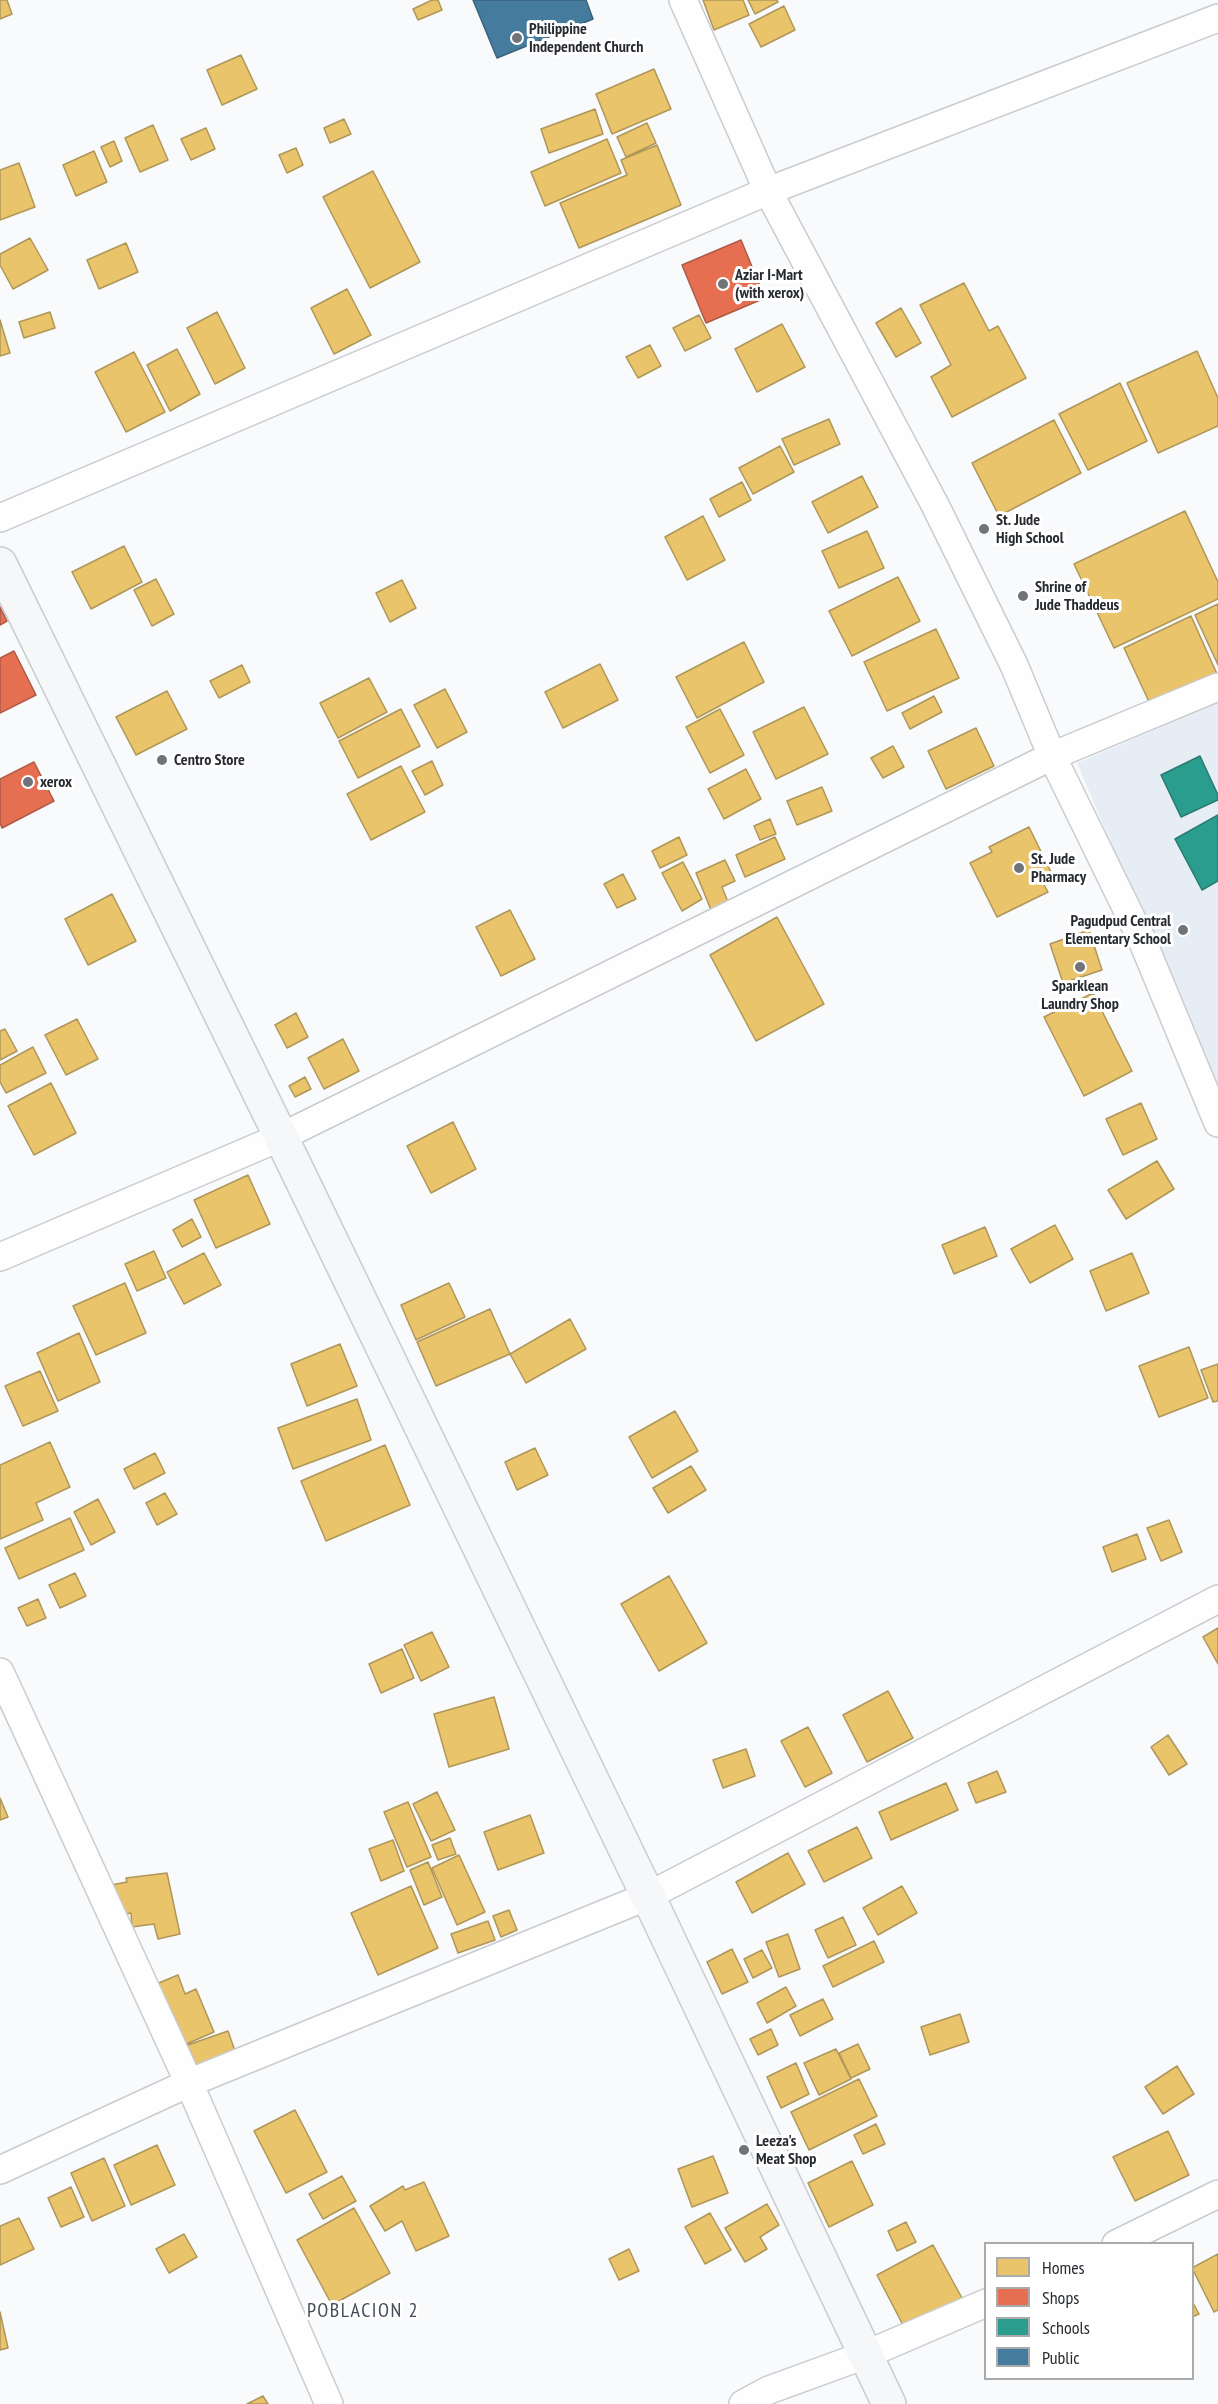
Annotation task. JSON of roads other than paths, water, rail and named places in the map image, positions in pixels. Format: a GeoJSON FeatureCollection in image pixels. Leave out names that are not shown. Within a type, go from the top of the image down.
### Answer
{"type":"FeatureCollection","features":[{"type":"Feature","properties":{"kind":"main road"},"geometry":{"type":"LineString","coordinates":[[0,564],[281,1137],[648,1896],[889,2404]]}},
{"type":"Feature","properties":{"kind":"street"},"geometry":{"type":"LineString","coordinates":[[683,0],[768,191],[935,505],[1014,665],[1052,756],[1142,940],[1218,1123]]}},
{"type":"Feature","properties":{"kind":"street"},"geometry":{"type":"LineString","coordinates":[[0,518],[768,191],[1218,18]]}},
{"type":"Feature","properties":{"kind":"street"},"geometry":{"type":"LineString","coordinates":[[0,1257],[281,1137],[1052,756],[1218,687]]}},
{"type":"Feature","properties":{"kind":"street"},"geometry":{"type":"LineString","coordinates":[[0,2170],[189,2083],[648,1896],[1218,1599]]}},
{"type":"Feature","properties":{"kind":"street"},"geometry":{"type":"LineString","coordinates":[[0,1672],[189,2083],[329,2404]]}},
{"type":"Feature","properties":{"kind":"street"},"geometry":{"type":"LineString","coordinates":[[1120,2242],[1218,2194]]}},
{"type":"Feature","properties":{"kind":"street"},"geometry":{"type":"LineString","coordinates":[[743,2404],[769,2390],[865,2355],[984,2304]]}},
{"type":"Feature","properties":{"kind":"place","name":"Philippine Independent Church"},"geometry":{"type":"Point","coordinates":[517,38]}},
{"type":"Feature","properties":{"kind":"place","name":"Aziar I-Mart (with xerox)"},"geometry":{"type":"Point","coordinates":[723,284]}},
{"type":"Feature","properties":{"kind":"place","name":"St. Jude High School"},"geometry":{"type":"Point","coordinates":[984,529]}},
{"type":"Feature","properties":{"kind":"place","name":"Shrine of Jude Thaddeus"},"geometry":{"type":"Point","coordinates":[1023,596]}},
{"type":"Feature","properties":{"kind":"place","name":"Centro Store"},"geometry":{"type":"Point","coordinates":[162,760]}},
{"type":"Feature","properties":{"kind":"place","name":"xerox"},"geometry":{"type":"Point","coordinates":[28,782]}},
{"type":"Feature","properties":{"kind":"place","name":"St. Jude Pharmacy"},"geometry":{"type":"Point","coordinates":[1019,868]}},
{"type":"Feature","properties":{"kind":"place","name":"Pagudpud Central Elementary School"},"geometry":{"type":"Point","coordinates":[1183,930]}},
{"type":"Feature","properties":{"kind":"place","name":"Sparklean Laundry Shop"},"geometry":{"type":"Point","coordinates":[1080,967]}},
{"type":"Feature","properties":{"kind":"place","name":"Leeza's Meat Shop"},"geometry":{"type":"Point","coordinates":[744,2150]}},
{"type":"Feature","properties":{"kind":"district","name":"POBLACION 2"},"geometry":{"type":"Point","coordinates":[363,2311]}}]}
